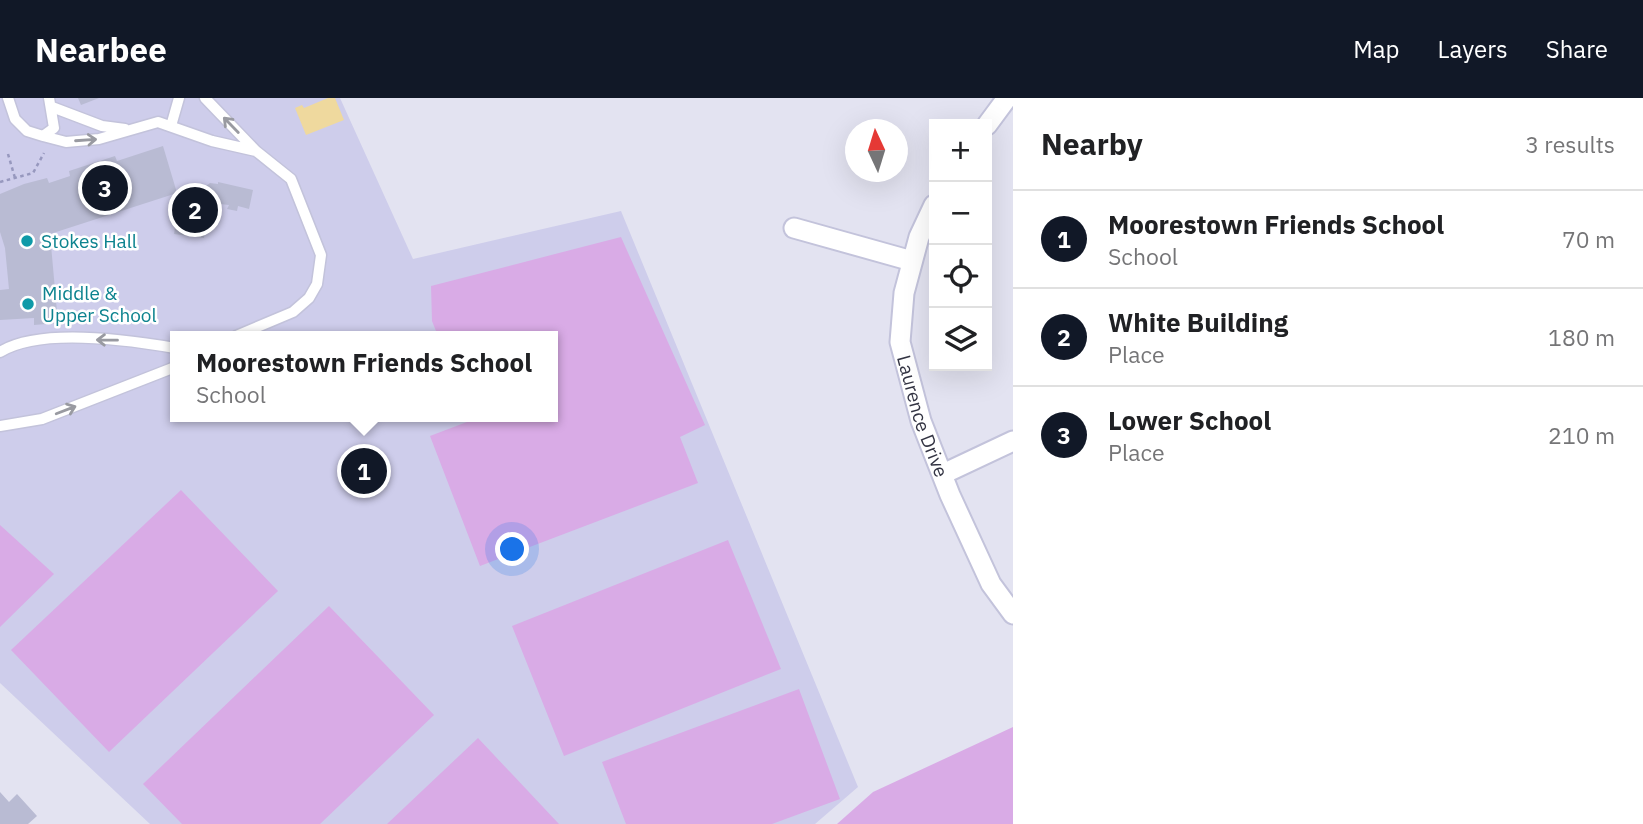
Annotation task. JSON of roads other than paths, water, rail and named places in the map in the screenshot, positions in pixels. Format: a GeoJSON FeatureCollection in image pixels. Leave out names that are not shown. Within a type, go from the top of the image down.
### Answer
{"type":"FeatureCollection","features":[{"type":"Feature","properties":{"kind":"street"},"geometry":{"type":"LineString","coordinates":[[991,119],[1007,98]]}},
{"type":"Feature","properties":{"kind":"street","name":"Laurence Drive"},"geometry":{"type":"LineString","coordinates":[[929,216],[919,237],[904,293],[900,342],[920,421],[991,584],[1013,614]]}},
{"type":"Feature","properties":{"kind":"street"},"geometry":{"type":"LineString","coordinates":[[794,228],[912,261]]}},
{"type":"Feature","properties":{"kind":"street"},"geometry":{"type":"LineString","coordinates":[[943,474],[1013,441]]}},
{"type":"Feature","properties":{"kind":"lane"},"geometry":{"type":"LineString","coordinates":[[8,98],[15,119],[27,131],[66,142],[99,139],[158,122],[212,141],[256,151]]}},
{"type":"Feature","properties":{"kind":"lane"},"geometry":{"type":"LineString","coordinates":[[171,126],[179,98]]}},
{"type":"Feature","properties":{"kind":"lane"},"geometry":{"type":"LineString","coordinates":[[205,98],[256,151],[291,179],[321,255],[317,284],[309,298],[293,312],[248,331]]}},
{"type":"Feature","properties":{"kind":"lane"},"geometry":{"type":"LineString","coordinates":[[43,136],[54,128],[51,103]]}},
{"type":"Feature","properties":{"kind":"lane"},"geometry":{"type":"LineString","coordinates":[[51,103],[102,126],[129,130]]}},
{"type":"Feature","properties":{"kind":"lane"},"geometry":{"type":"LineString","coordinates":[[0,352],[11,346],[33,341],[59,339],[132,340],[170,347]]}},
{"type":"Feature","properties":{"kind":"lane"},"geometry":{"type":"LineString","coordinates":[[0,426],[42,419],[170,369]]}},
{"type":"Feature","properties":{"kind":"place","name":"Lower School"},"geometry":{"type":"Point","coordinates":[105,188]}},
{"type":"Feature","properties":{"kind":"place","name":"White Building"},"geometry":{"type":"Point","coordinates":[195,210]}},
{"type":"Feature","properties":{"kind":"place","name":"Stokes Hall"},"geometry":{"type":"Point","coordinates":[27,241]}},
{"type":"Feature","properties":{"kind":"place","name":"Middle & Upper School"},"geometry":{"type":"Point","coordinates":[28,304]}},
{"type":"Feature","properties":{"kind":"place","name":"Moorestown Friends School"},"geometry":{"type":"Point","coordinates":[364,471]}}]}
